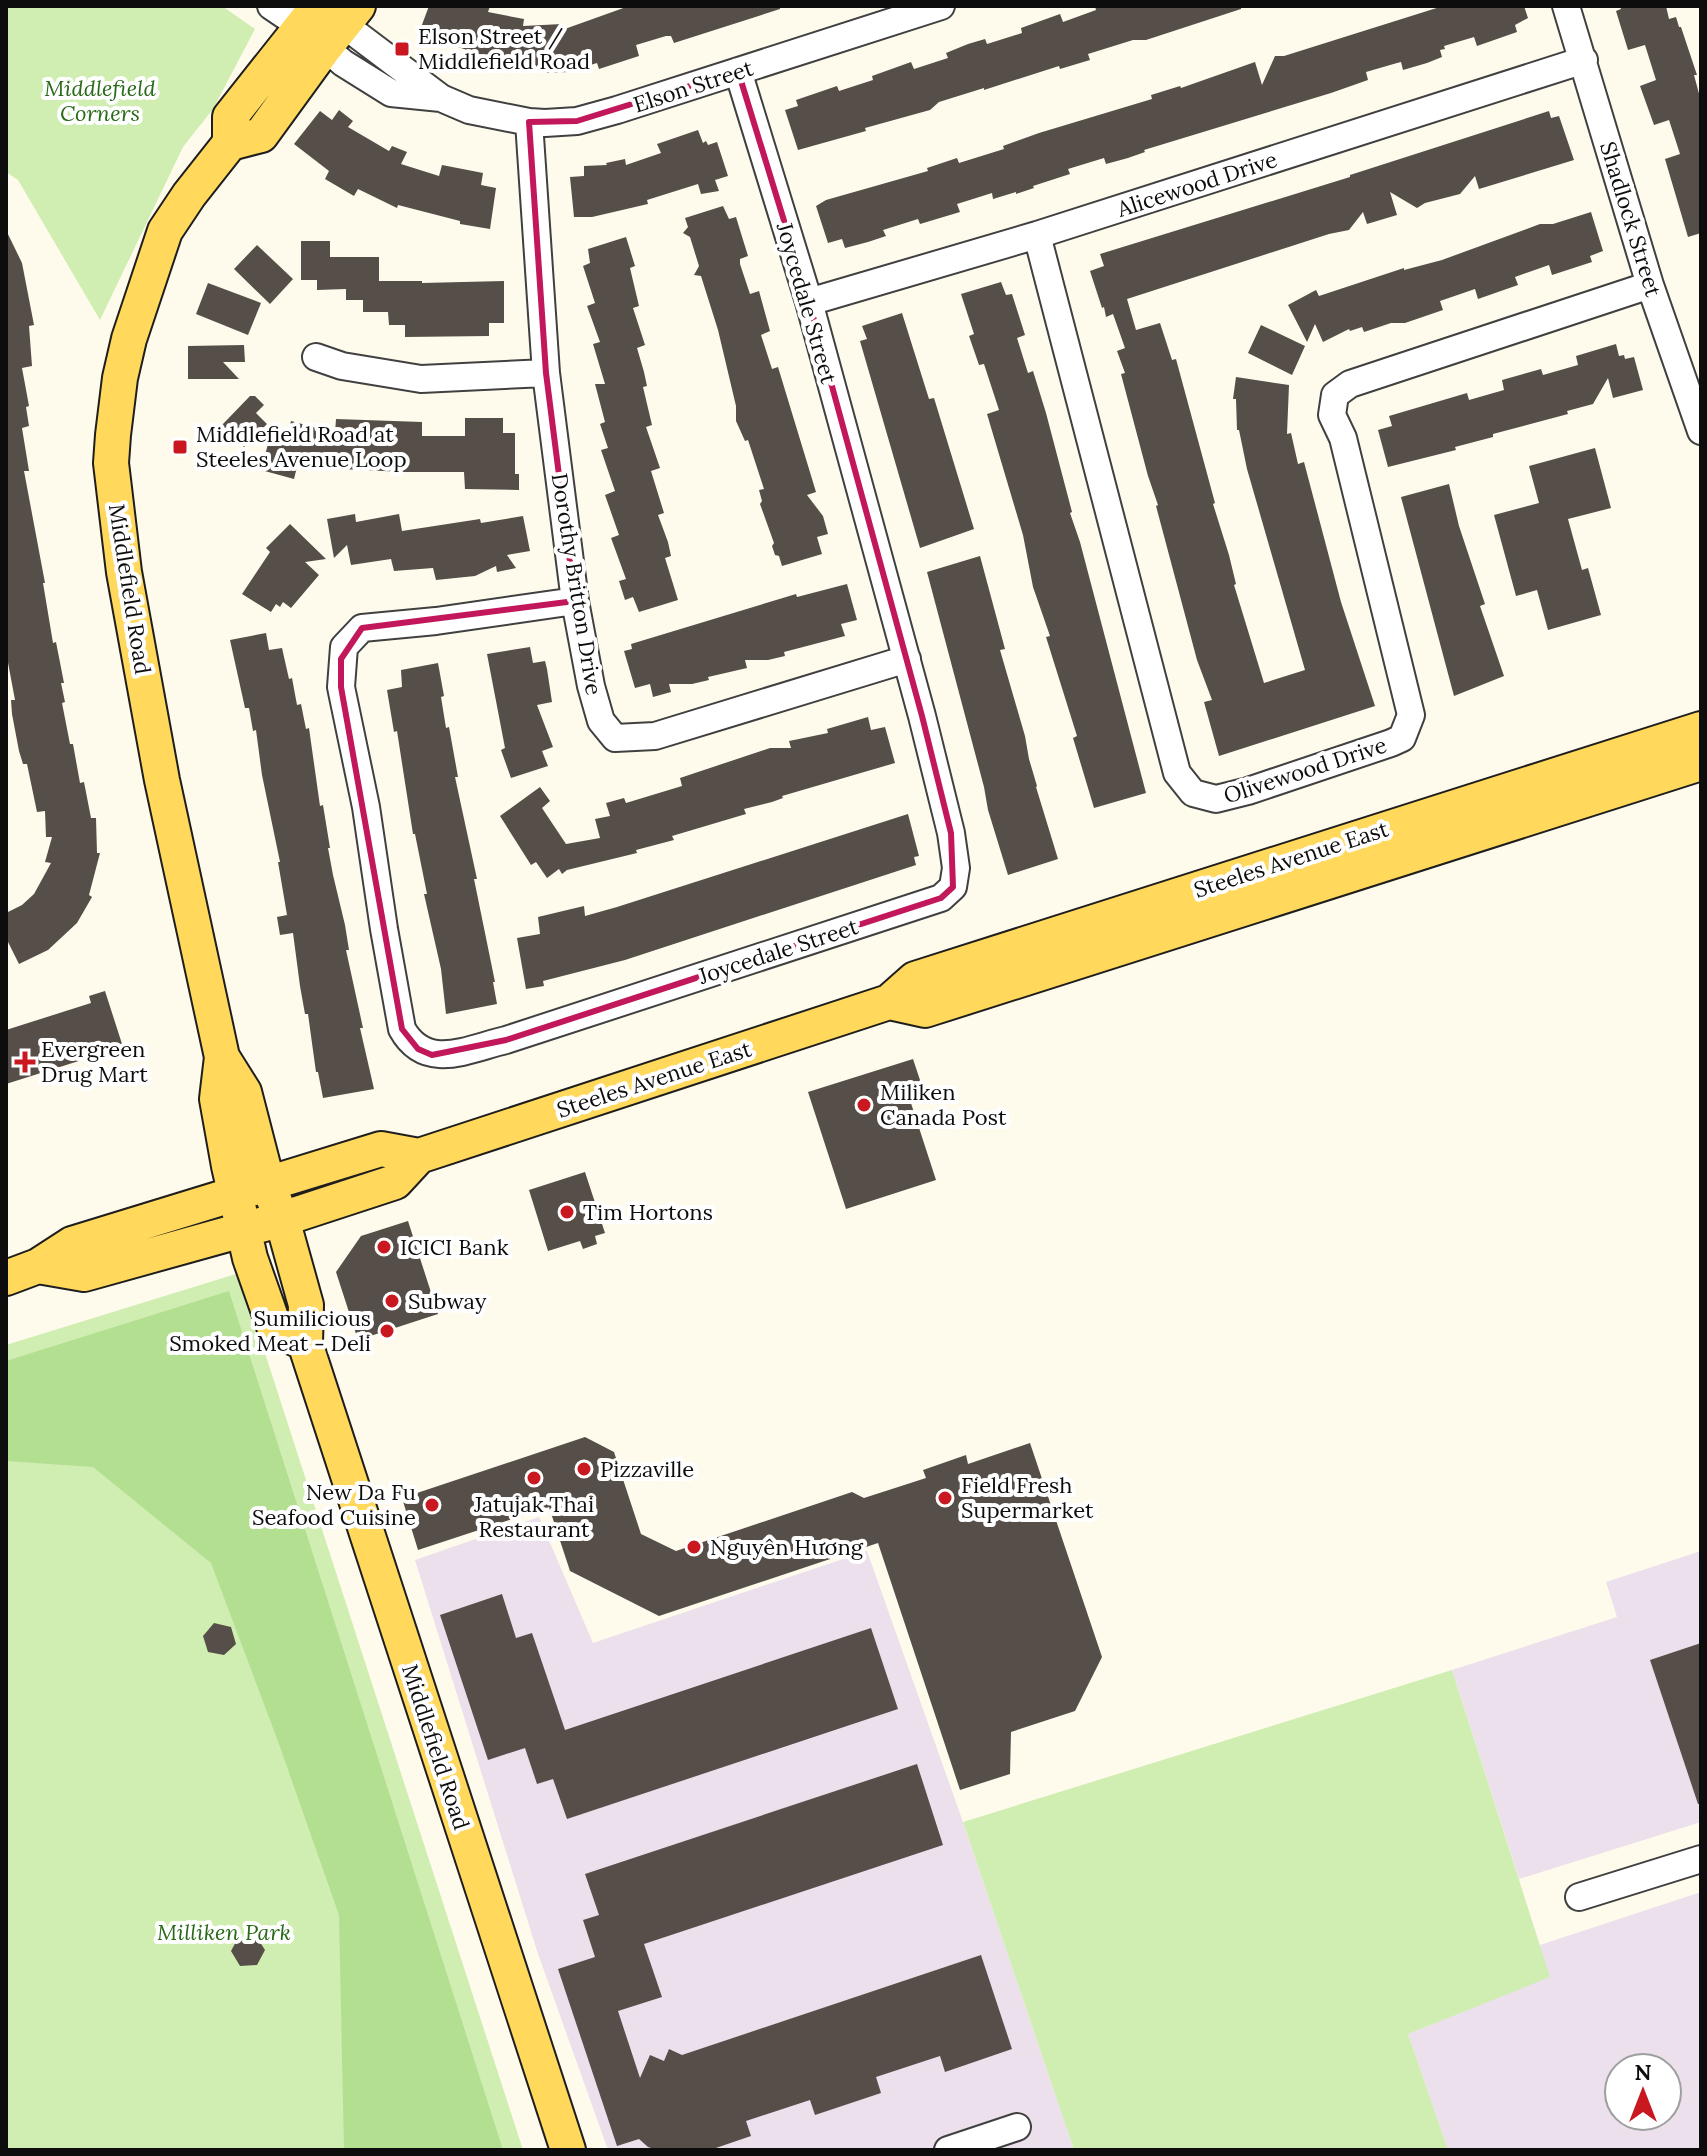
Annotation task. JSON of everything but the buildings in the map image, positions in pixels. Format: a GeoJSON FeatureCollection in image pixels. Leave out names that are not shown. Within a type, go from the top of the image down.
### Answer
{"type":"FeatureCollection","features":[{"type":"Feature","properties":{"kind":"main road","name":"Middlefield Road"},"geometry":{"type":"LineString","coordinates":[[305,1343],[275,1329],[242,1230],[234,1195],[217,1099],[222,1057],[162,780],[124,572],[111,463],[120,378],[150,271],[165,231],[230,143],[230,117],[329,22]]}},
{"type":"Feature","properties":{"kind":"main road","name":"Steeles Avenue East"},"geometry":{"type":"LineString","coordinates":[[6,1278],[38,1266],[72,1244],[381,1149],[419,1156],[889,1002],[915,979],[1701,729]]}},
{"type":"Feature","properties":{"kind":"main road","name":"Steeles Avenue East"},"geometry":{"type":"LineString","coordinates":[[889,1002],[925,1010],[1701,763]]}},
{"type":"Feature","properties":{"kind":"main road","name":"Middlefield Road"},"geometry":{"type":"LineString","coordinates":[[222,1057],[244,1092],[268,1185],[282,1219],[306,1305],[305,1343],[568,2150]]}},
{"type":"Feature","properties":{"kind":"main road","name":"Steeles Avenue East"},"geometry":{"type":"LineString","coordinates":[[38,1266],[84,1274],[282,1219],[395,1182],[419,1156]]}},
{"type":"Feature","properties":{"kind":"street","name":"Elson Street"},"geometry":{"type":"LineString","coordinates":[[271,6],[329,22],[343,63],[391,93],[441,98],[469,110],[529,122],[577,121],[931,8]]}},
{"type":"Feature","properties":{"kind":"street","name":"Shadlock Street"},"geometry":{"type":"LineString","coordinates":[[1566,6],[1650,285],[1701,431]]}},
{"type":"Feature","properties":{"kind":"street","name":"Alicewood Drive"},"geometry":{"type":"LineString","coordinates":[[809,302],[1037,235],[1584,60]]}},
{"type":"Feature","properties":{"kind":"street","name":"Joycedale Street"},"geometry":{"type":"LineString","coordinates":[[575,601],[362,628],[344,647],[341,687],[366,807],[402,1029],[410,1044],[432,1055],[506,1040],[941,898],[953,887],[956,868],[951,833],[907,659],[809,302],[738,71]]}},
{"type":"Feature","properties":{"kind":"street","name":"Dorothy Britton Drive"},"geometry":{"type":"LineString","coordinates":[[529,122],[546,373],[575,601],[601,721],[615,738],[655,736],[907,659]]}},
{"type":"Feature","properties":{"kind":"street","name":"Olivewood Drive"},"geometry":{"type":"LineString","coordinates":[[1037,235],[1177,773],[1193,793],[1216,799],[1391,743],[1402,738],[1411,715],[1343,438],[1332,415],[1335,395],[1350,384],[1650,285]]}},
{"type":"Feature","properties":{"kind":"street"},"geometry":{"type":"LineString","coordinates":[[316,357],[342,366],[421,379],[546,373]]}},
{"type":"Feature","properties":{"kind":"street"},"geometry":{"type":"LineString","coordinates":[[1579,1897],[1701,1859]]}},
{"type":"Feature","properties":{"kind":"street"},"geometry":{"type":"LineString","coordinates":[[948,2150],[1017,2127]]}},
{"type":"Feature","properties":{"kind":"highlighted area"},"geometry":{"type":"Polygon","coordinates":[[[738,71],[809,302],[922,716],[951,833],[953,887],[941,898],[506,1040],[432,1055],[418,1049],[402,1029],[341,687],[341,659],[362,628],[575,601],[546,373],[529,122],[577,121],[738,71]]]}},
{"type":"Feature","properties":{"kind":"shaded area"},"geometry":{"type":"Polygon","coordinates":[[[539,1517],[593,1643],[867,1551],[1074,2150],[608,2150],[537,1951],[415,1560],[539,1517]]]}},
{"type":"Feature","properties":{"kind":"shaded area"},"geometry":{"type":"Polygon","coordinates":[[[1701,1551],[1701,1822],[1519,1879],[1452,1670],[1617,1617],[1606,1582],[1701,1551]]]}},
{"type":"Feature","properties":{"kind":"shaded area"},"geometry":{"type":"Polygon","coordinates":[[[1701,1892],[1701,2150],[1448,2150],[1408,2034],[1549,1977],[1540,1945],[1701,1892]]]}},
{"type":"Feature","properties":{"kind":"green space","name":"Middlefield Corners"},"geometry":{"type":"Polygon","coordinates":[[[6,6],[222,6],[255,29],[213,109],[183,147],[100,320],[18,180],[6,172],[6,6]]]}},
{"type":"Feature","properties":{"kind":"green space","name":"Milliken Park"},"geometry":{"type":"Polygon","coordinates":[[[239,1273],[523,2150],[6,2150],[6,1345],[239,1273]]]}},
{"type":"Feature","properties":{"kind":"green space"},"geometry":{"type":"Polygon","coordinates":[[[229,1291],[503,2150],[344,2150],[339,1915],[211,1563],[93,1467],[6,1461],[6,1361],[229,1291]]]}},
{"type":"Feature","properties":{"kind":"green space"},"geometry":{"type":"Polygon","coordinates":[[[1452,1670],[1550,1977],[1408,2034],[1448,2150],[1074,2150],[963,1822],[1452,1670]]]}},
{"type":"Feature","properties":{"kind":"place","name":"Elson Street / Middlefield Road"},"geometry":{"type":"Point","coordinates":[402,49]}},
{"type":"Feature","properties":{"kind":"place","name":"Middlefield Road at Steeles Avenue Loop"},"geometry":{"type":"Point","coordinates":[180,447]}},
{"type":"Feature","properties":{"kind":"place","name":"Evergreen Drug Mart"},"geometry":{"type":"Point","coordinates":[25,1062]}},
{"type":"Feature","properties":{"kind":"place","name":"Miliken Canada Post"},"geometry":{"type":"Point","coordinates":[864,1105]}},
{"type":"Feature","properties":{"kind":"place","name":"Tim Hortons"},"geometry":{"type":"Point","coordinates":[567,1212]}},
{"type":"Feature","properties":{"kind":"place","name":"ICICI Bank"},"geometry":{"type":"Point","coordinates":[384,1247]}},
{"type":"Feature","properties":{"kind":"place","name":"Subway"},"geometry":{"type":"Point","coordinates":[392,1301]}},
{"type":"Feature","properties":{"kind":"place","name":"Sumilicious Smoked Meat - Deli"},"geometry":{"type":"Point","coordinates":[387,1331]}},
{"type":"Feature","properties":{"kind":"place","name":"Pizzaville"},"geometry":{"type":"Point","coordinates":[584,1469]}},
{"type":"Feature","properties":{"kind":"place","name":"Jatujak Thai Restaurant"},"geometry":{"type":"Point","coordinates":[534,1478]}},
{"type":"Feature","properties":{"kind":"place","name":"Field Fresh Supermarket"},"geometry":{"type":"Point","coordinates":[945,1498]}},
{"type":"Feature","properties":{"kind":"place","name":"New Da Fu Seafood Cuisine"},"geometry":{"type":"Point","coordinates":[432,1505]}},
{"type":"Feature","properties":{"kind":"place","name":"Nguyên Hương"},"geometry":{"type":"Point","coordinates":[694,1547]}}]}
